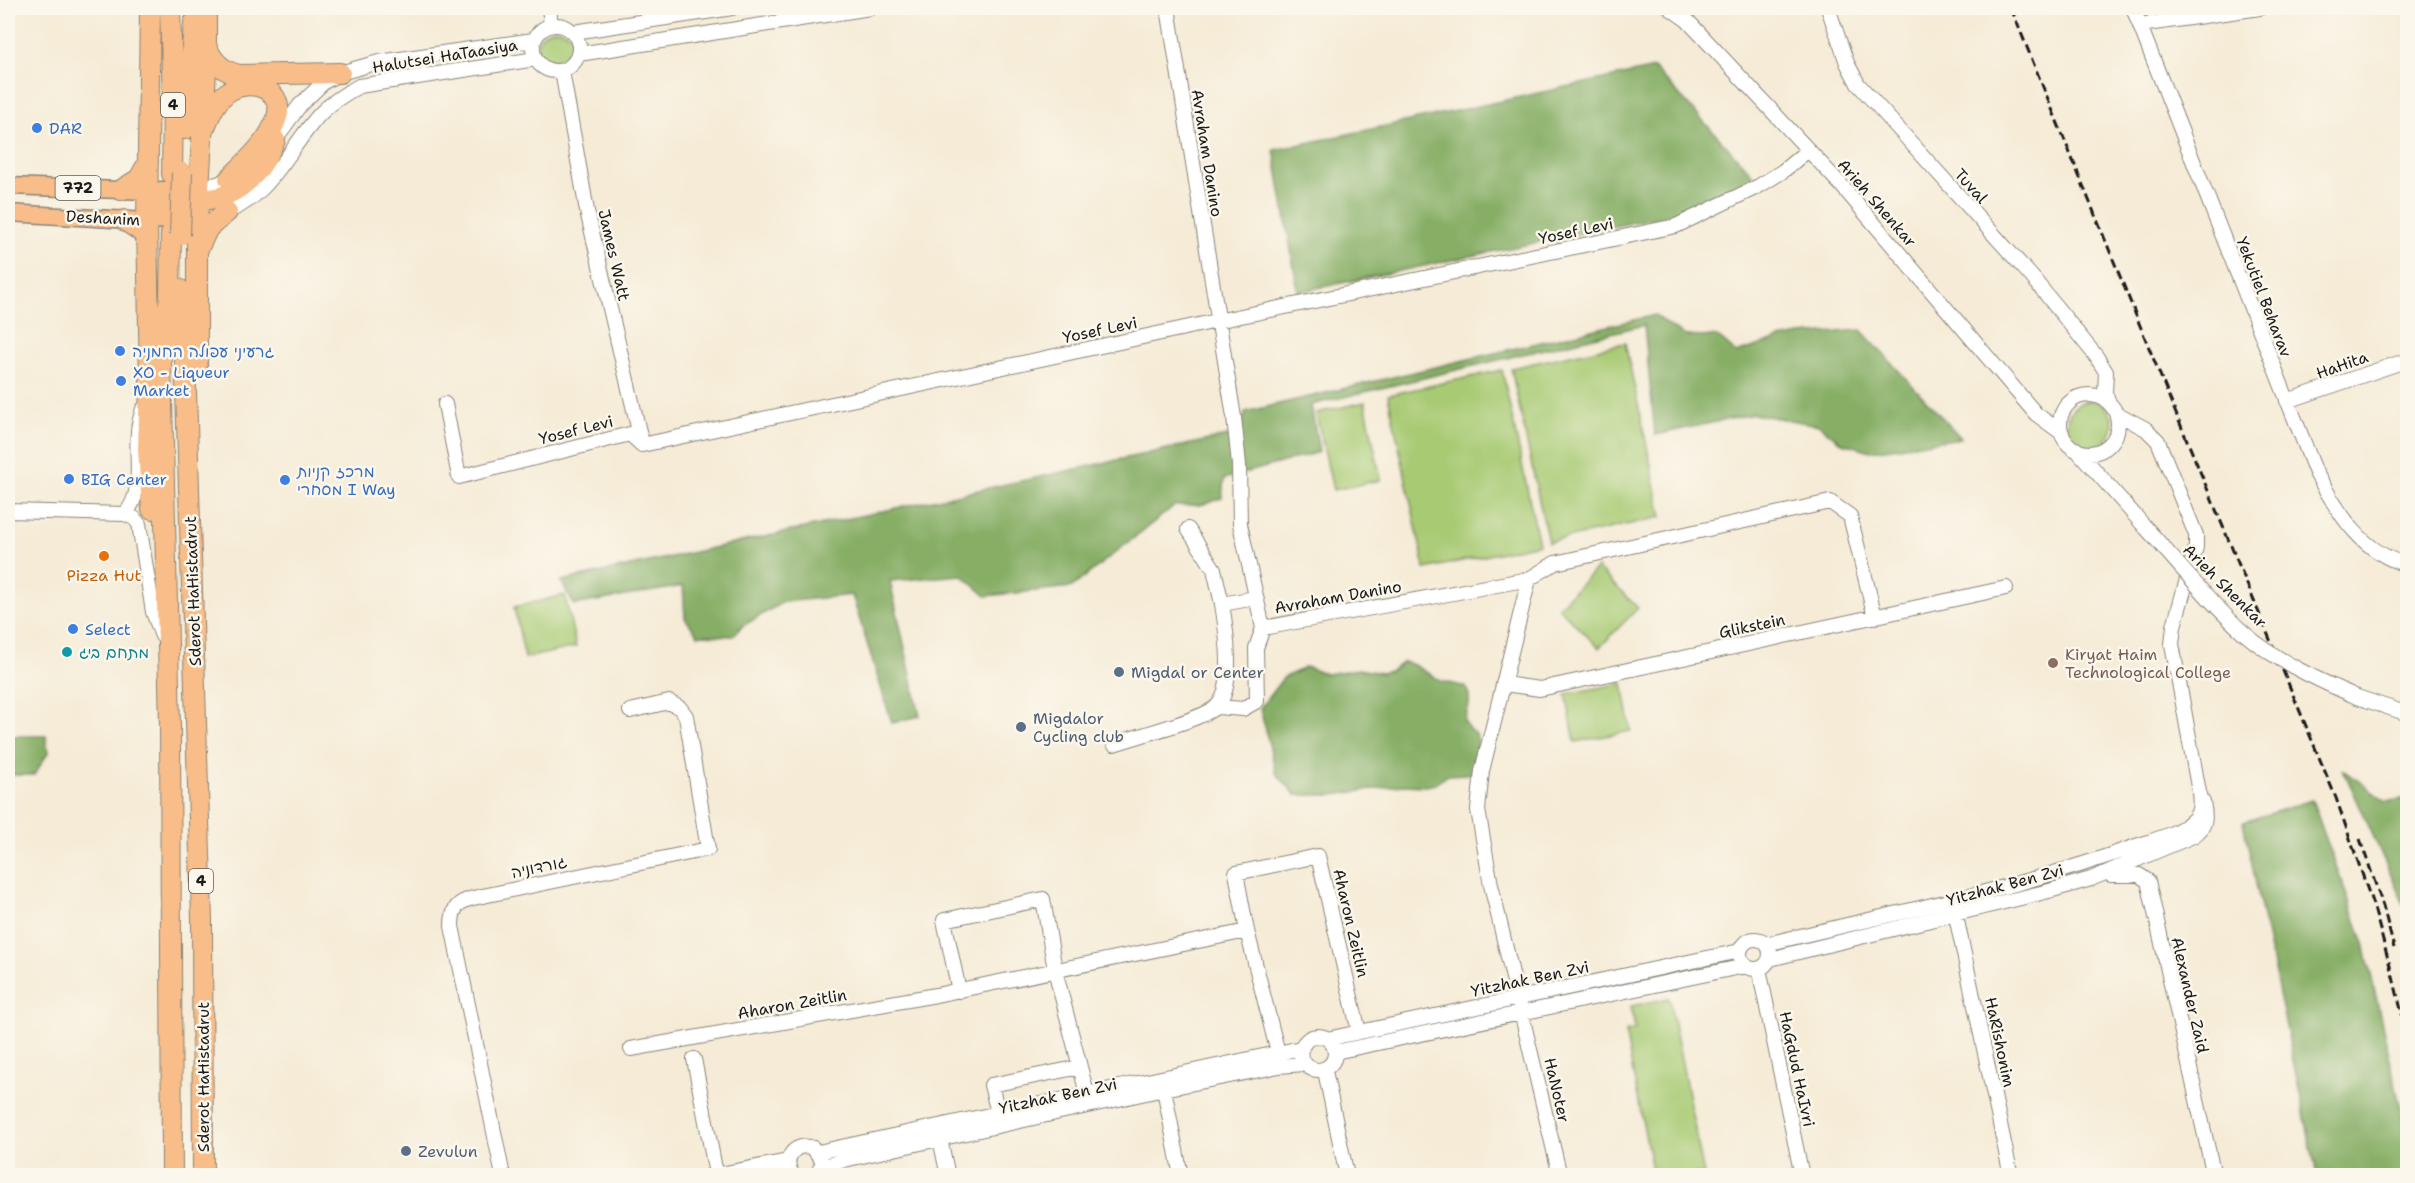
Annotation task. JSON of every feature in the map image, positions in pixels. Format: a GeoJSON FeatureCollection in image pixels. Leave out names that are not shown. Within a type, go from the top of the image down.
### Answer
{"type":"FeatureCollection","features":[{"type":"Feature","properties":{"kind":"highway"},"geometry":{"type":"LineString","coordinates":[[150,8],[147,221],[150,382],[148,449],[170,725]]}},
{"type":"Feature","properties":{"kind":"highway","name":"Sderot HaHistadrut"},"geometry":{"type":"LineString","coordinates":[[170,8],[169,37],[173,105],[170,296],[161,361],[170,725],[172,1176]]}},
{"type":"Feature","properties":{"kind":"highway","name":"Sderot HaHistadrut"},"geometry":{"type":"LineString","coordinates":[[195,8],[200,41],[182,162],[179,299],[185,357],[193,587],[202,920],[203,1176]]}},
{"type":"Feature","properties":{"kind":"highway"},"geometry":{"type":"LineString","coordinates":[[193,587],[198,571],[197,253],[202,135],[200,41],[206,8]]}},
{"type":"Feature","properties":{"kind":"highway"},"geometry":{"type":"LineString","coordinates":[[200,41],[216,63],[225,70],[240,75],[340,73]]}},
{"type":"Feature","properties":{"kind":"highway"},"geometry":{"type":"LineString","coordinates":[[202,135],[215,105],[232,90],[251,85],[264,88],[275,96],[278,108],[275,121],[257,148],[229,179]]}},
{"type":"Feature","properties":{"kind":"highway"},"geometry":{"type":"LineString","coordinates":[[147,221],[149,214],[156,207],[217,199],[238,188],[260,169],[275,140]]}},
{"type":"Feature","properties":{"kind":"highway"},"geometry":{"type":"LineString","coordinates":[[121,190],[139,179],[148,163]]}},
{"type":"Feature","properties":{"kind":"highway"},"geometry":{"type":"LineString","coordinates":[[197,253],[208,228],[227,212]]}},
{"type":"Feature","properties":{"kind":"highway"},"geometry":{"type":"LineString","coordinates":[[124,220],[139,229],[147,242]]}},
{"type":"Feature","properties":{"kind":"main road","name":"Deshanim"},"geometry":{"type":"LineString","coordinates":[[8,186],[148,191],[198,202]]}},
{"type":"Feature","properties":{"kind":"main road","name":"Deshanim"},"geometry":{"type":"LineString","coordinates":[[8,213],[147,221]]}},
{"type":"Feature","properties":{"kind":"street"},"geometry":{"type":"LineString","coordinates":[[549,8],[551,25],[561,25],[574,32],[579,40],[579,54],[571,66],[562,71]]}},
{"type":"Feature","properties":{"kind":"street"},"geometry":{"type":"LineString","coordinates":[[574,32],[732,8]]}},
{"type":"Feature","properties":{"kind":"street"},"geometry":{"type":"LineString","coordinates":[[579,54],[870,8]]}},
{"type":"Feature","properties":{"kind":"street","name":"Avraham Danino"},"geometry":{"type":"LineString","coordinates":[[1168,8],[1234,417],[1239,465],[1240,524],[1263,628],[1529,579]]}},
{"type":"Feature","properties":{"kind":"street","name":"Arieh Shenkar"},"geometry":{"type":"LineString","coordinates":[[1670,8],[1684,14],[1842,186],[2036,414],[2062,434]]}},
{"type":"Feature","properties":{"kind":"street","name":"Tuval"},"geometry":{"type":"LineString","coordinates":[[1828,8],[1847,63],[1858,84],[2032,277],[2100,361],[2106,377],[2105,393],[2112,407]]}},
{"type":"Feature","properties":{"kind":"street","name":"Yekutiel Beharav"},"geometry":{"type":"LineString","coordinates":[[2133,8],[2316,473],[2340,516],[2366,544],[2390,561],[2408,565]]}},
{"type":"Feature","properties":{"kind":"street"},"geometry":{"type":"LineString","coordinates":[[2140,25],[2260,8]]}},
{"type":"Feature","properties":{"kind":"street","name":"Halutsei HaTaasiya"},"geometry":{"type":"LineString","coordinates":[[551,25],[541,30],[534,40],[533,50],[536,59],[544,68],[562,71]]}},
{"type":"Feature","properties":{"kind":"street","name":"Halutsei HaTaasiya"},"geometry":{"type":"LineString","coordinates":[[534,40],[379,62],[340,73],[324,82],[306,98],[275,140],[255,160],[218,184],[198,202],[227,212],[246,203],[264,186],[328,106],[358,86],[536,59]]}},
{"type":"Feature","properties":{"kind":"street","name":"James Watt"},"geometry":{"type":"LineString","coordinates":[[562,71],[587,211],[642,445]]}},
{"type":"Feature","properties":{"kind":"street","name":"Yosef Levi"},"geometry":{"type":"LineString","coordinates":[[445,404],[459,477],[630,434],[642,445],[1217,321],[1676,226],[1759,186],[1783,171],[1808,150]]}},
{"type":"Feature","properties":{"kind":"street","name":"HaHita"},"geometry":{"type":"LineString","coordinates":[[2287,401],[2408,360]]}},
{"type":"Feature","properties":{"kind":"street"},"geometry":{"type":"LineString","coordinates":[[2036,414],[2052,417],[2062,413],[2072,401],[2100,387],[2106,377]]}},
{"type":"Feature","properties":{"kind":"street"},"geometry":{"type":"LineString","coordinates":[[125,514],[133,502],[137,489],[138,433],[150,382]]}},
{"type":"Feature","properties":{"kind":"street"},"geometry":{"type":"LineString","coordinates":[[2087,395],[2098,396],[2112,407],[2118,420],[2112,441],[2104,456],[2103,469],[2106,483]]}},
{"type":"Feature","properties":{"kind":"street","name":"Yitzhak Ben Zvi"},"geometry":{"type":"LineString","coordinates":[[1770,959],[1956,916],[2091,879],[2164,850],[2199,832],[2206,819],[2172,644],[2174,626],[2196,547],[2196,535],[2163,448],[2146,429],[2112,407]]}},
{"type":"Feature","properties":{"kind":"street"},"geometry":{"type":"LineString","coordinates":[[2062,413],[2062,434],[2076,450],[2092,453],[2112,441],[2128,427],[2146,429]]}},
{"type":"Feature","properties":{"kind":"street","name":"Arieh Shenkar"},"geometry":{"type":"LineString","coordinates":[[2076,450],[2244,633],[2304,672],[2357,696],[2408,714]]}},
{"type":"Feature","properties":{"kind":"street"},"geometry":{"type":"LineString","coordinates":[[1523,1012],[1491,885],[1478,810],[1482,771],[1529,579],[1555,563],[1830,502],[1850,516],[1875,617]]}},
{"type":"Feature","properties":{"kind":"street"},"geometry":{"type":"LineString","coordinates":[[8,511],[132,516],[139,524],[153,612],[162,636]]}},
{"type":"Feature","properties":{"kind":"street"},"geometry":{"type":"LineString","coordinates":[[1114,744],[1202,717],[1217,707],[1225,693],[1229,644],[1222,604],[1214,569],[1188,530]]}},
{"type":"Feature","properties":{"kind":"street","name":"Glikstein"},"geometry":{"type":"LineString","coordinates":[[1504,684],[1540,689],[2006,588]]}},
{"type":"Feature","properties":{"kind":"street"},"geometry":{"type":"LineString","coordinates":[[1222,604],[1255,598]]}},
{"type":"Feature","properties":{"kind":"street"},"geometry":{"type":"LineString","coordinates":[[1217,707],[1243,709],[1257,701],[1256,648],[1263,628]]}},
{"type":"Feature","properties":{"kind":"street","name":"גורדוניה"},"geometry":{"type":"LineString","coordinates":[[503,1176],[452,926],[452,915],[462,900],[708,849],[686,716],[681,708],[669,702],[630,711]]}},
{"type":"Feature","properties":{"kind":"street","name":"Yitzhak Ben Zvi"},"geometry":{"type":"LineString","coordinates":[[1767,944],[2050,875],[2088,863],[2184,826],[2195,817],[2199,809],[2199,792]]}},
{"type":"Feature","properties":{"kind":"street","name":"Aharon Zeitlin"},"geometry":{"type":"LineString","coordinates":[[1278,1053],[1236,873],[1318,856],[1359,1032]]}},
{"type":"Feature","properties":{"kind":"street","name":"Alexander Zaid"},"geometry":{"type":"LineString","coordinates":[[2091,879],[2139,874],[2148,881],[2214,1176]]}},
{"type":"Feature","properties":{"kind":"street"},"geometry":{"type":"LineString","coordinates":[[959,991],[944,920],[1043,899],[1055,970],[1086,1094]]}},
{"type":"Feature","properties":{"kind":"street","name":"HaRishonim"},"geometry":{"type":"LineString","coordinates":[[1956,916],[2011,1176]]}},
{"type":"Feature","properties":{"kind":"street","name":"Aharon Zeitlin"},"geometry":{"type":"LineString","coordinates":[[631,1049],[959,991],[1248,931]]}},
{"type":"Feature","properties":{"kind":"street"},"geometry":{"type":"LineString","coordinates":[[1754,939],[1767,944],[1770,948],[1770,959],[1764,967],[1752,968],[1741,959],[1740,951],[1745,943],[1754,939]]}},
{"type":"Feature","properties":{"kind":"street","name":"Yitzhak Ben Zvi"},"geometry":{"type":"LineString","coordinates":[[1327,1039],[1740,951]]}},
{"type":"Feature","properties":{"kind":"street","name":"Yitzhak Ben Zvi"},"geometry":{"type":"LineString","coordinates":[[1335,1052],[1523,1012],[1752,968]]}},
{"type":"Feature","properties":{"kind":"street","name":"HaGdud HaIvri"},"geometry":{"type":"LineString","coordinates":[[1752,968],[1802,1176]]}},
{"type":"Feature","properties":{"kind":"street","name":"HaNoter"},"geometry":{"type":"LineString","coordinates":[[1523,1012],[1560,1176]]}},
{"type":"Feature","properties":{"kind":"street"},"geometry":{"type":"LineString","coordinates":[[1312,1037],[1327,1039],[1335,1052],[1333,1062],[1325,1071],[1311,1069],[1304,1064],[1301,1048],[1312,1037]]}},
{"type":"Feature","properties":{"kind":"street","name":"Yitzhak Ben Zvi"},"geometry":{"type":"LineString","coordinates":[[791,1169],[793,1151],[802,1146],[813,1148],[818,1152],[1301,1048]]}},
{"type":"Feature","properties":{"kind":"street"},"geometry":{"type":"LineString","coordinates":[[694,1059],[713,1175],[791,1169]]}},
{"type":"Feature","properties":{"kind":"street","name":"Yitzhak Ben Zvi"},"geometry":{"type":"LineString","coordinates":[[818,1172],[844,1160],[1164,1089],[1279,1066],[1304,1064]]}},
{"type":"Feature","properties":{"kind":"street"},"geometry":{"type":"LineString","coordinates":[[998,1113],[991,1085],[1080,1067]]}},
{"type":"Feature","properties":{"kind":"street"},"geometry":{"type":"LineString","coordinates":[[1325,1071],[1347,1176]]}},
{"type":"Feature","properties":{"kind":"street"},"geometry":{"type":"LineString","coordinates":[[1164,1089],[1181,1176]]}},
{"type":"Feature","properties":{"kind":"street"},"geometry":{"type":"LineString","coordinates":[[940,1139],[948,1176]]}},
{"type":"Feature","properties":{"kind":"street"},"geometry":{"type":"LineString","coordinates":[[818,1152],[821,1160],[818,1172]]}},
{"type":"Feature","properties":{"kind":"street"},"geometry":{"type":"LineString","coordinates":[[772,1176],[791,1169]]}},
{"type":"Feature","properties":{"kind":"green space"},"geometry":{"type":"Polygon","coordinates":[[[556,29],[569,35],[575,48],[569,61],[556,67],[543,61],[537,48],[543,35],[556,29]]]}},
{"type":"Feature","properties":{"kind":"green space"},"geometry":{"type":"Polygon","coordinates":[[[1654,68],[1757,179],[1674,214],[1298,292],[1274,150],[1654,68]]]}},
{"type":"Feature","properties":{"kind":"green space"},"geometry":{"type":"Polygon","coordinates":[[[1655,315],[1684,335],[1717,337],[1736,353],[1779,339],[1800,335],[1861,330],[1961,438],[1871,451],[1842,443],[1819,425],[1753,414],[1655,435],[1644,325],[1311,405],[1319,452],[1224,479],[1222,498],[1201,505],[1174,506],[1072,587],[986,596],[962,575],[890,581],[920,716],[892,723],[852,595],[783,602],[741,627],[733,636],[698,635],[685,618],[683,586],[574,605],[561,581],[1241,433],[1245,412],[1655,315]]]}},
{"type":"Feature","properties":{"kind":"green space"},"geometry":{"type":"Polygon","coordinates":[[[1625,343],[1662,517],[1548,542],[1511,368],[1625,343]]]}},
{"type":"Feature","properties":{"kind":"green space"},"geometry":{"type":"Polygon","coordinates":[[[1502,370],[1539,544],[1425,569],[1388,395],[1502,370]]]}},
{"type":"Feature","properties":{"kind":"green space"},"geometry":{"type":"Polygon","coordinates":[[[2090,401],[2106,408],[2113,424],[2106,440],[2090,447],[2074,440],[2067,424],[2074,408],[2090,401]]]}},
{"type":"Feature","properties":{"kind":"green space"},"geometry":{"type":"Polygon","coordinates":[[[1365,402],[1381,480],[1333,490],[1316,413],[1365,402]]]}},
{"type":"Feature","properties":{"kind":"green space"},"geometry":{"type":"Polygon","coordinates":[[[1597,568],[1638,608],[1599,648],[1558,607],[1597,568]]]}},
{"type":"Feature","properties":{"kind":"green space"},"geometry":{"type":"Polygon","coordinates":[[[565,595],[576,647],[525,658],[514,607],[565,595]]]}},
{"type":"Feature","properties":{"kind":"green space"},"geometry":{"type":"Polygon","coordinates":[[[1404,662],[1414,665],[1441,681],[1466,687],[1469,704],[1464,720],[1469,729],[1476,734],[1480,753],[1474,769],[1468,774],[1448,775],[1435,784],[1426,786],[1402,785],[1333,795],[1296,795],[1276,773],[1260,708],[1283,678],[1306,667],[1326,674],[1359,669],[1381,673],[1390,671],[1404,662]]]}},
{"type":"Feature","properties":{"kind":"green space"},"geometry":{"type":"Polygon","coordinates":[[[1623,683],[1631,731],[1575,742],[1566,694],[1623,683]]]}},
{"type":"Feature","properties":{"kind":"green space"},"geometry":{"type":"Polygon","coordinates":[[[8,736],[46,736],[48,753],[34,775],[8,775],[8,736]]]}},
{"type":"Feature","properties":{"kind":"green space"},"geometry":{"type":"Polygon","coordinates":[[[2343,769],[2386,802],[2407,798],[2407,911],[2343,769]]]}},
{"type":"Feature","properties":{"kind":"green space"},"geometry":{"type":"Polygon","coordinates":[[[2312,800],[2364,943],[2407,1136],[2407,1175],[2317,1175],[2243,822],[2312,800]]]}},
{"type":"Feature","properties":{"kind":"green space"},"geometry":{"type":"Polygon","coordinates":[[[1669,998],[1704,1175],[1653,1175],[1625,1032],[1635,1029],[1631,1006],[1669,998]]]}},
{"type":"Feature","properties":{"kind":"railway"},"geometry":{"type":"LineString","coordinates":[[2011,8],[2169,397],[2336,798],[2374,908],[2408,1038]]}},
{"type":"Feature","properties":{"kind":"railway"},"geometry":{"type":"LineString","coordinates":[[2360,839],[2383,906],[2394,948]]}},
{"type":"Feature","properties":{"kind":"place","name":"DAR"},"geometry":{"type":"Point","coordinates":[37,128]}},
{"type":"Feature","properties":{"kind":"place","name":"גרעיני עפולה החמניה"},"geometry":{"type":"Point","coordinates":[120,351]}},
{"type":"Feature","properties":{"kind":"place","name":"XO - Liqueur Market"},"geometry":{"type":"Point","coordinates":[121,381]}},
{"type":"Feature","properties":{"kind":"place","name":"BIG Center"},"geometry":{"type":"Point","coordinates":[69,479]}},
{"type":"Feature","properties":{"kind":"place","name":"מרכז קניות מסחרי I Way"},"geometry":{"type":"Point","coordinates":[285,480]}},
{"type":"Feature","properties":{"kind":"place","name":"Pizza Hut"},"geometry":{"type":"Point","coordinates":[104,556]}},
{"type":"Feature","properties":{"kind":"place","name":"Select"},"geometry":{"type":"Point","coordinates":[73,629]}},
{"type":"Feature","properties":{"kind":"place","name":"מתחם ביג"},"geometry":{"type":"Point","coordinates":[67,652]}},
{"type":"Feature","properties":{"kind":"place","name":"Kiryat Haim Technological College"},"geometry":{"type":"Point","coordinates":[2053,663]}},
{"type":"Feature","properties":{"kind":"place","name":"Migdal or Center"},"geometry":{"type":"Point","coordinates":[1119,672]}},
{"type":"Feature","properties":{"kind":"place","name":"Migdalor Cycling club"},"geometry":{"type":"Point","coordinates":[1021,727]}},
{"type":"Feature","properties":{"kind":"place","name":"Zevulun"},"geometry":{"type":"Point","coordinates":[406,1151]}}]}
